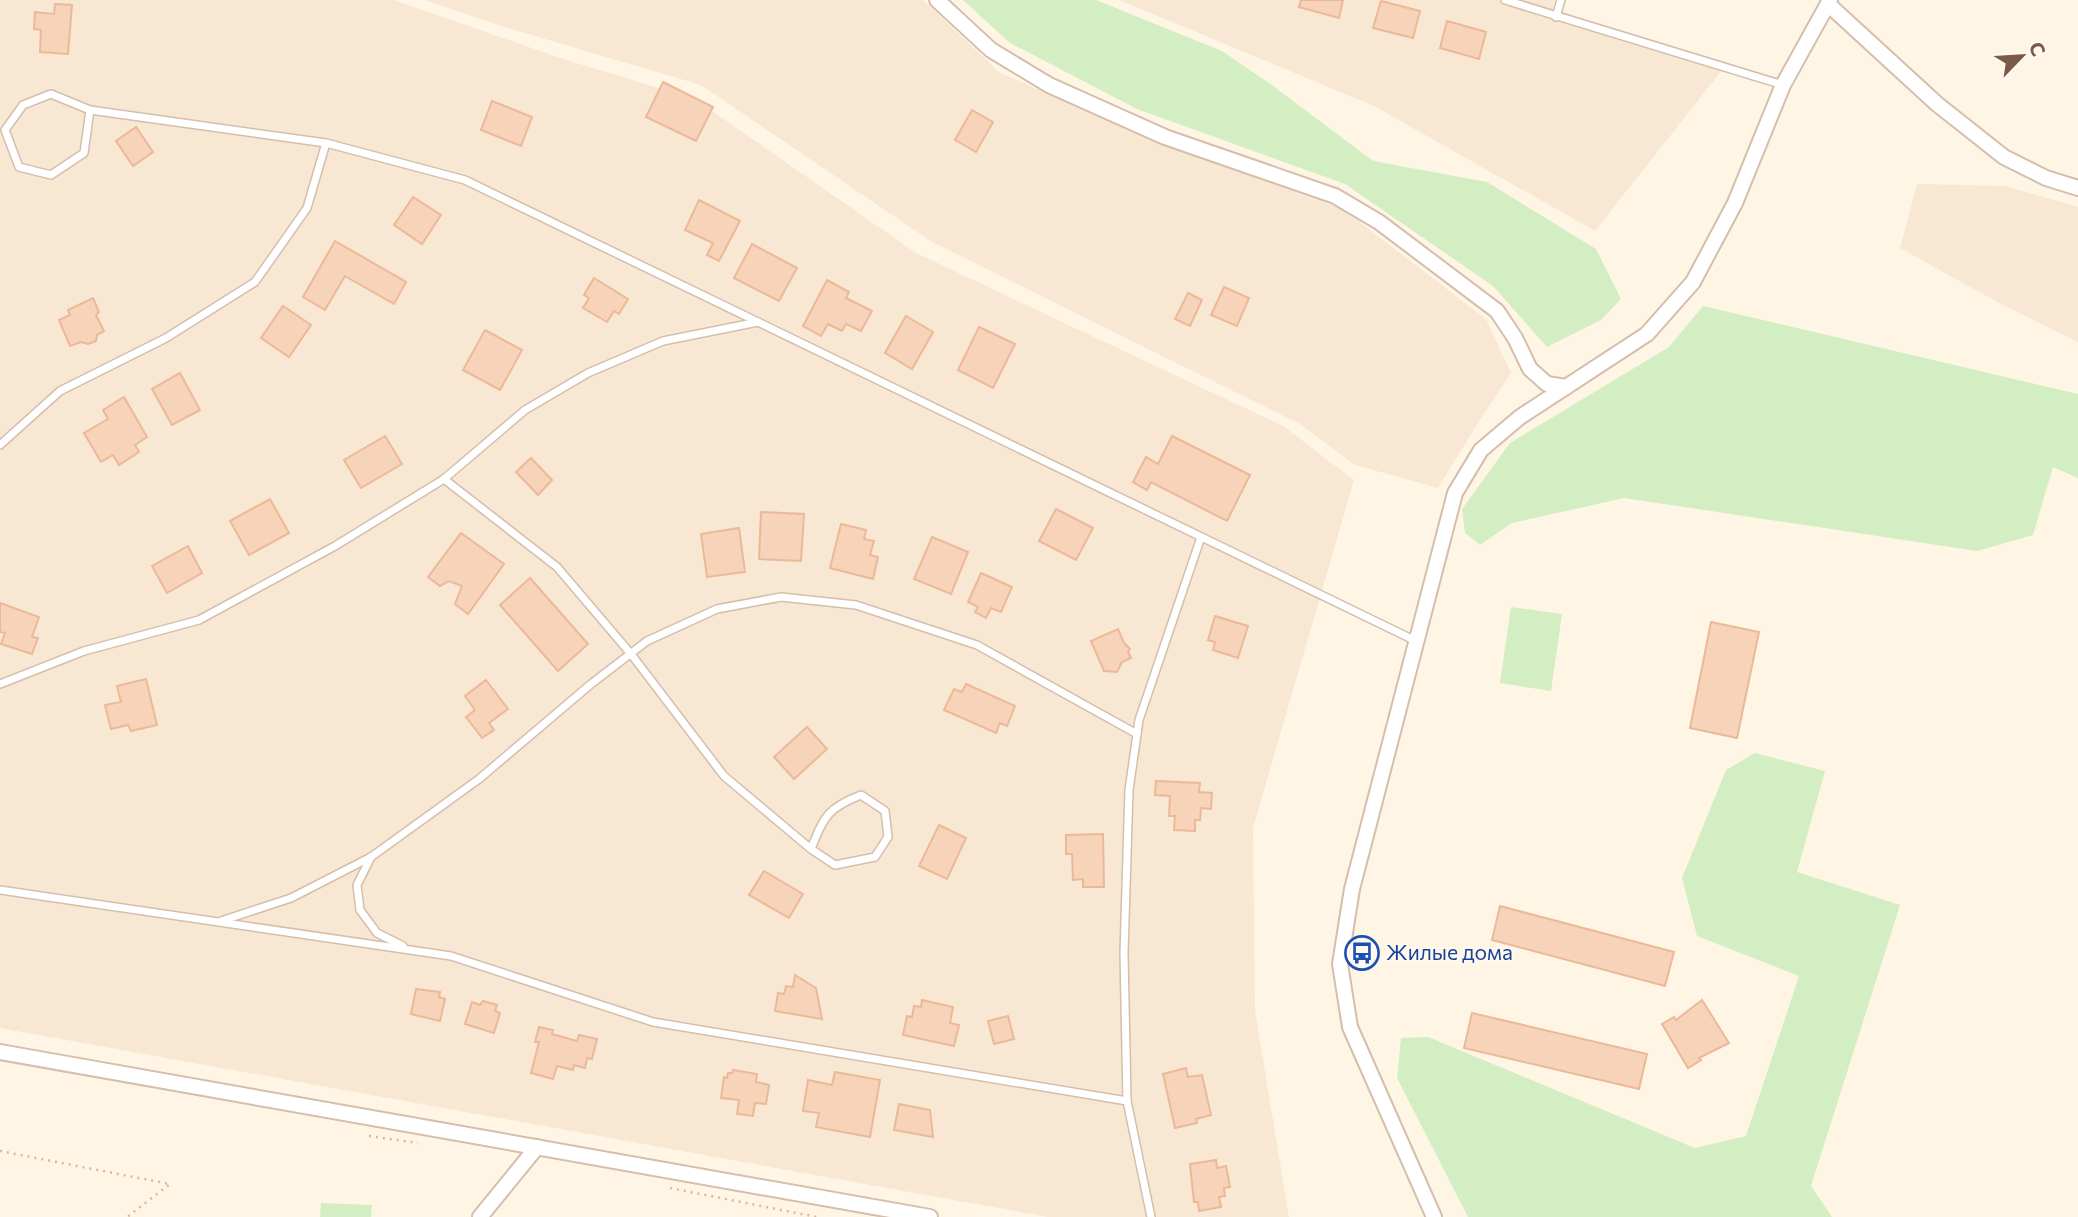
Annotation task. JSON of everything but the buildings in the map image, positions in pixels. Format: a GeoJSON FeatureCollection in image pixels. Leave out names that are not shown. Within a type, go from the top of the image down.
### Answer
{"type":"FeatureCollection","features":[{"type":"Feature","properties":{"kind":"street"},"geometry":{"type":"LineString","coordinates":[[937,0],[991,50],[1049,85],[1166,137],[1335,196],[1379,222],[1497,311],[1515,338],[1530,369],[1547,384],[1566,387]]}},
{"type":"Feature","properties":{"kind":"street"},"geometry":{"type":"LineString","coordinates":[[1429,1214],[1350,1027],[1340,964],[1352,888],[1455,493],[1481,450],[1520,416],[1647,334],[1693,282],[1735,203],[1783,85],[1829,2],[1937,103],[2004,157],[2046,178],[2078,188]]}},
{"type":"Feature","properties":{"kind":"street"},"geometry":{"type":"LineString","coordinates":[[0,1052],[930,1217]]}},
{"type":"Feature","properties":{"kind":"street"},"geometry":{"type":"LineString","coordinates":[[480,1217],[537,1147]]}},
{"type":"Feature","properties":{"kind":"lane"},"geometry":{"type":"LineString","coordinates":[[1505,0],[1783,85]]}},
{"type":"Feature","properties":{"kind":"lane"},"geometry":{"type":"LineString","coordinates":[[1556,17],[1561,0]]}},
{"type":"Feature","properties":{"kind":"lane"},"geometry":{"type":"LineString","coordinates":[[90,110],[84,153],[51,174],[19,167],[5,130],[23,105],[51,94],[90,110],[326,143],[465,180],[1417,641]]}},
{"type":"Feature","properties":{"kind":"lane"},"geometry":{"type":"LineString","coordinates":[[0,445],[60,391],[166,338],[255,282],[307,208],[326,143]]}},
{"type":"Feature","properties":{"kind":"lane"},"geometry":{"type":"LineString","coordinates":[[0,684],[83,650],[199,620],[335,546],[444,479],[525,411],[588,373],[663,341],[758,322]]}},
{"type":"Feature","properties":{"kind":"lane"},"geometry":{"type":"LineString","coordinates":[[444,479],[556,567],[631,654],[724,776],[811,849],[835,865],[875,857],[888,838],[885,811],[861,795],[839,803],[822,822],[811,849]]}},
{"type":"Feature","properties":{"kind":"lane"},"geometry":{"type":"LineString","coordinates":[[1151,1217],[1127,1101],[1124,939],[1129,790],[1139,720],[1201,537]]}},
{"type":"Feature","properties":{"kind":"lane"},"geometry":{"type":"LineString","coordinates":[[219,922],[291,898],[372,857],[479,779],[591,684],[647,641],[717,609],[781,597],[856,605],[976,645],[1137,734]]}},
{"type":"Feature","properties":{"kind":"lane"},"geometry":{"type":"LineString","coordinates":[[372,857],[357,886],[360,910],[377,933],[411,950]]}},
{"type":"Feature","properties":{"kind":"lane"},"geometry":{"type":"LineString","coordinates":[[0,890],[451,956],[653,1022],[1127,1101]]}},
{"type":"Feature","properties":{"kind":"path"},"geometry":{"type":"LineString","coordinates":[[0,1151],[170,1184],[127,1217]]}},
{"type":"Feature","properties":{"kind":"shaded area"},"geometry":{"type":"Polygon","coordinates":[[[0,0],[394,0],[563,59],[695,99],[916,253],[1283,426],[1354,480],[1253,828],[1255,1011],[1289,1217],[1048,1217],[0,1028],[0,0]]]}},
{"type":"Feature","properties":{"kind":"shaded area"},"geometry":{"type":"Polygon","coordinates":[[[425,0],[923,0],[999,72],[1153,141],[1344,210],[1486,319],[1511,373],[1438,488],[1355,465],[1300,424],[932,242],[701,85],[501,26],[425,0]]]}},
{"type":"Feature","properties":{"kind":"shaded area"},"geometry":{"type":"Polygon","coordinates":[[[1119,0],[1555,0],[1550,17],[1726,65],[1595,231],[1374,106],[1119,0]]]}},
{"type":"Feature","properties":{"kind":"shaded area"},"geometry":{"type":"Polygon","coordinates":[[[1917,184],[2005,186],[2078,207],[2078,342],[1999,303],[1900,248],[1917,184]]]}},
{"type":"Feature","properties":{"kind":"green space"},"geometry":{"type":"Polygon","coordinates":[[[963,0],[1096,0],[1222,51],[1373,161],[1487,182],[1596,249],[1621,299],[1601,320],[1547,347],[1493,286],[1345,184],[1137,109],[1010,43],[963,0]]]}},
{"type":"Feature","properties":{"kind":"green space"},"geometry":{"type":"Polygon","coordinates":[[[1703,306],[2078,394],[2078,478],[2053,467],[2033,535],[1977,551],[1624,498],[1512,523],[1480,545],[1465,533],[1462,509],[1510,443],[1669,347],[1703,306]]]}},
{"type":"Feature","properties":{"kind":"green space"},"geometry":{"type":"Polygon","coordinates":[[[1511,607],[1562,614],[1551,691],[1500,683],[1511,607]]]}},
{"type":"Feature","properties":{"kind":"green space"},"geometry":{"type":"Polygon","coordinates":[[[1755,753],[1825,771],[1797,872],[1900,905],[1811,1186],[1832,1217],[1468,1217],[1397,1078],[1401,1038],[1428,1037],[1695,1148],[1746,1136],[1799,976],[1697,936],[1682,878],[1726,770],[1755,753]]]}},
{"type":"Feature","properties":{"kind":"green space"},"geometry":{"type":"Polygon","coordinates":[[[321,1203],[372,1205],[371,1217],[320,1217],[321,1203]]]}},
{"type":"Feature","properties":{"kind":"place","name":"Жилые дома"},"geometry":{"type":"Point","coordinates":[1362,953]}}]}
